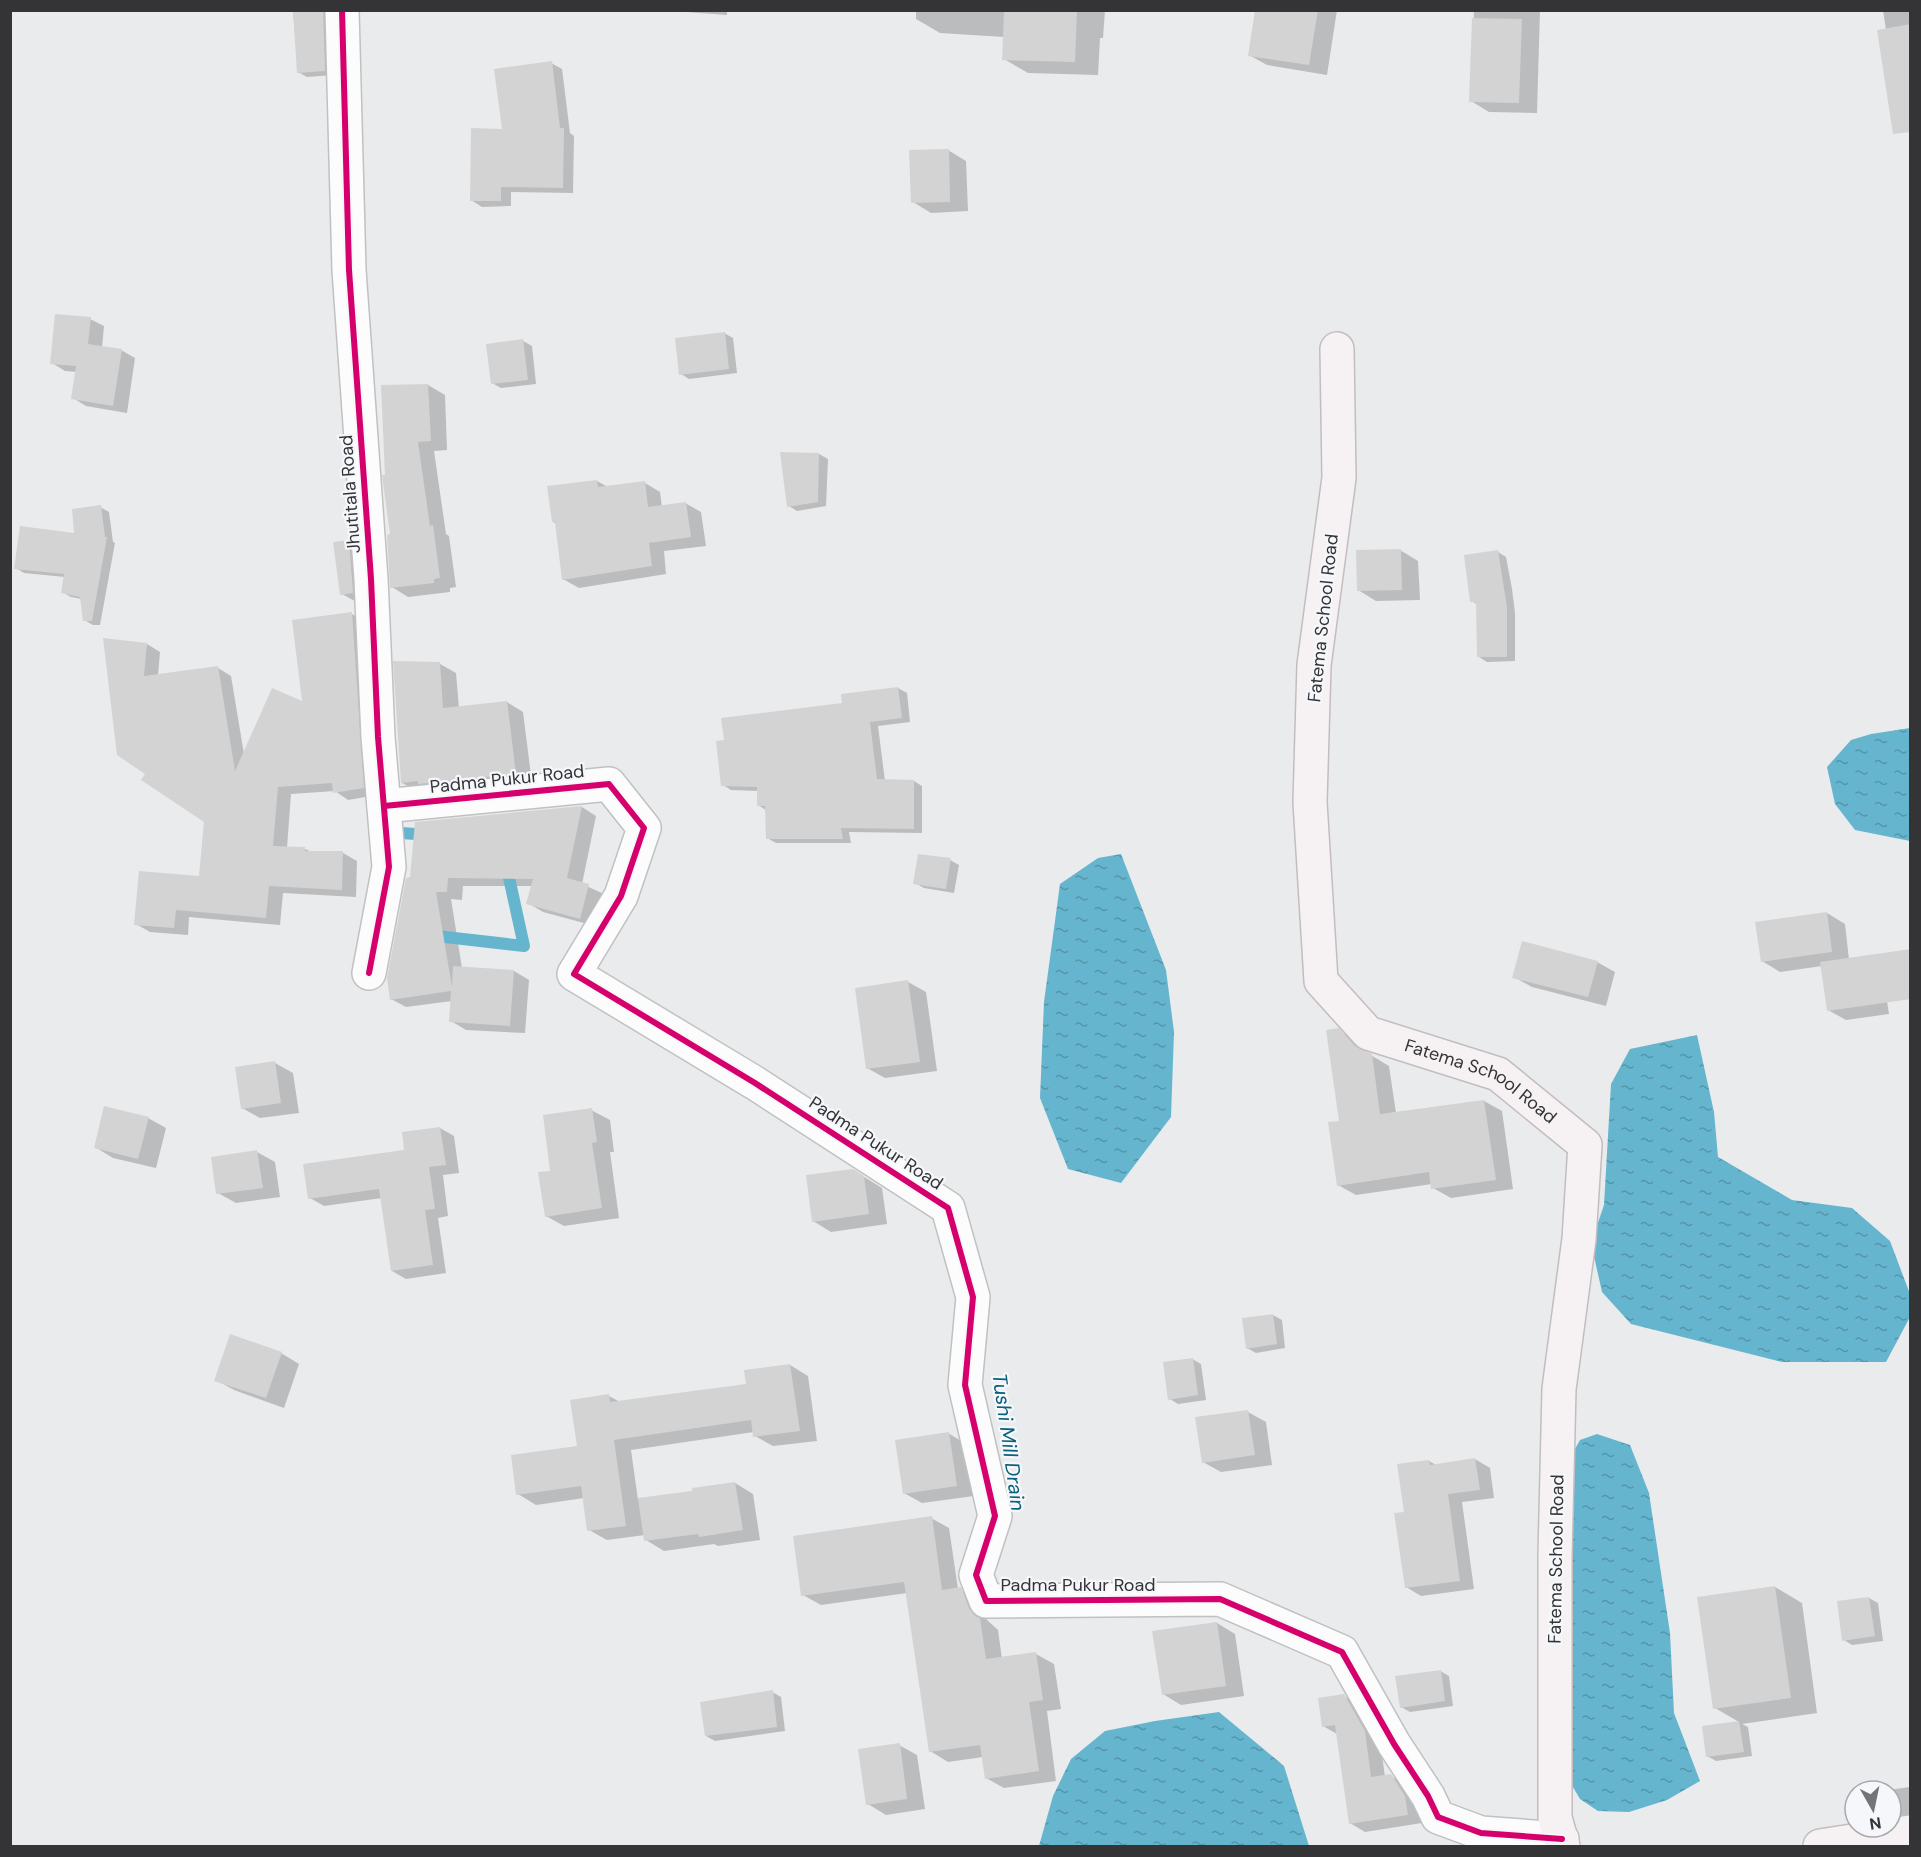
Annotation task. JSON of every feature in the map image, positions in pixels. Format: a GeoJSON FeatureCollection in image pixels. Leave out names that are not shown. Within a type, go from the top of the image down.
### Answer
{"type":"FeatureCollection","features":[{"type":"Feature","properties":{"kind":"main road","name":"Fatema School Road"},"geometry":{"type":"LineString","coordinates":[[1337,349],[1339,478],[1314,665],[1310,802],[1321,981],[1368,1033],[1498,1074],[1585,1145],[1579,1239],[1559,1389],[1555,1556],[1555,1818],[1562,1843]]}},
{"type":"Feature","properties":{"kind":"main road"},"geometry":{"type":"LineString","coordinates":[[1820,1846],[1911,1832]]}},
{"type":"Feature","properties":{"kind":"street","name":"Jhutitala Road"},"geometry":{"type":"LineString","coordinates":[[342,10],[349,270],[371,579],[378,737],[389,867],[369,973]]}},
{"type":"Feature","properties":{"kind":"street","name":"Padma Pukur Road"},"geometry":{"type":"LineString","coordinates":[[384,806],[609,784],[644,828],[621,896],[574,974],[756,1083],[948,1208],[973,1297],[965,1385],[995,1516],[976,1575],[986,1601],[1220,1599],[1342,1652],[1394,1744],[1428,1796],[1438,1817],[1481,1833],[1562,1843]]}},
{"type":"Feature","properties":{"kind":"water"},"geometry":{"type":"Polygon","coordinates":[[[1910,728],[1910,841],[1855,830],[1835,804],[1827,767],[1851,740],[1871,734],[1910,728]]]}},
{"type":"Feature","properties":{"kind":"water"},"geometry":{"type":"Polygon","coordinates":[[[1121,854],[1166,970],[1174,1032],[1171,1117],[1121,1183],[1068,1169],[1040,1098],[1044,1002],[1060,884],[1098,858],[1121,854]]]}},
{"type":"Feature","properties":{"kind":"water"},"geometry":{"type":"Polygon","coordinates":[[[1697,1035],[1714,1112],[1718,1157],[1792,1200],[1852,1208],[1890,1241],[1910,1294],[1910,1317],[1886,1362],[1782,1362],[1631,1324],[1602,1292],[1591,1243],[1604,1205],[1611,1084],[1630,1049],[1697,1035]]]}},
{"type":"Feature","properties":{"kind":"water"},"geometry":{"type":"Polygon","coordinates":[[[1597,1434],[1630,1445],[1649,1493],[1670,1633],[1674,1713],[1700,1781],[1667,1800],[1629,1812],[1598,1811],[1580,1799],[1563,1770],[1566,1465],[1580,1440],[1597,1434]]]}},
{"type":"Feature","properties":{"kind":"water"},"geometry":{"type":"Polygon","coordinates":[[[1219,1712],[1284,1766],[1309,1846],[1039,1846],[1053,1796],[1071,1759],[1105,1731],[1219,1712]]]}},
{"type":"Feature","properties":{"kind":"building"},"geometry":{"type":"Polygon","coordinates":[[[293,10],[323,10],[325,71],[297,73],[293,10]]]}},
{"type":"Feature","properties":{"kind":"building"},"geometry":{"type":"Polygon","coordinates":[[[1004,10],[1077,10],[1075,62],[1002,60],[1004,10]]]}},
{"type":"Feature","properties":{"kind":"building"},"geometry":{"type":"Polygon","coordinates":[[[1255,10],[1318,10],[1309,65],[1248,56],[1255,10]]]}},
{"type":"Feature","properties":{"kind":"building"},"geometry":{"type":"Polygon","coordinates":[[[1472,18],[1522,19],[1519,103],[1469,102],[1472,18]]]}},
{"type":"Feature","properties":{"kind":"building"},"geometry":{"type":"Polygon","coordinates":[[[1911,24],[1911,132],[1893,134],[1877,30],[1911,24]]]}},
{"type":"Feature","properties":{"kind":"building"},"geometry":{"type":"Polygon","coordinates":[[[552,61],[560,128],[564,128],[563,188],[501,187],[501,201],[470,201],[471,128],[502,129],[494,69],[552,61]]]}},
{"type":"Feature","properties":{"kind":"building"},"geometry":{"type":"Polygon","coordinates":[[[949,149],[950,202],[911,203],[909,150],[949,149]]]}},
{"type":"Feature","properties":{"kind":"building"},"geometry":{"type":"Polygon","coordinates":[[[55,314],[91,317],[88,344],[122,349],[113,406],[71,399],[76,366],[50,364],[55,314]]]}},
{"type":"Feature","properties":{"kind":"building"},"geometry":{"type":"Polygon","coordinates":[[[725,332],[729,369],[679,375],[675,338],[725,332]]]}},
{"type":"Feature","properties":{"kind":"building"},"geometry":{"type":"Polygon","coordinates":[[[523,339],[528,380],[491,384],[486,344],[523,339]]]}},
{"type":"Feature","properties":{"kind":"building"},"geometry":{"type":"Polygon","coordinates":[[[428,384],[431,441],[418,442],[440,578],[434,579],[434,583],[390,588],[387,535],[390,534],[382,475],[385,475],[381,385],[428,384]]]}},
{"type":"Feature","properties":{"kind":"building"},"geometry":{"type":"Polygon","coordinates":[[[780,452],[819,453],[818,502],[787,507],[780,452]]]}},
{"type":"Feature","properties":{"kind":"building"},"geometry":{"type":"Polygon","coordinates":[[[597,480],[598,487],[645,481],[648,507],[686,502],[691,537],[649,543],[652,566],[562,580],[555,522],[552,522],[547,486],[597,480]]]}},
{"type":"Feature","properties":{"kind":"building"},"geometry":{"type":"Polygon","coordinates":[[[101,505],[105,537],[107,537],[92,621],[83,621],[80,597],[61,593],[64,574],[14,569],[20,526],[74,533],[72,509],[101,505]]]}},
{"type":"Feature","properties":{"kind":"building"},"geometry":{"type":"Polygon","coordinates":[[[349,540],[353,593],[340,595],[333,542],[349,540]]]}},
{"type":"Feature","properties":{"kind":"building"},"geometry":{"type":"Polygon","coordinates":[[[1401,549],[1402,590],[1357,591],[1356,550],[1401,549]]]}},
{"type":"Feature","properties":{"kind":"building"},"geometry":{"type":"Polygon","coordinates":[[[1498,550],[1507,607],[1507,657],[1477,657],[1476,602],[1470,602],[1464,555],[1498,550]]]}},
{"type":"Feature","properties":{"kind":"building"},"geometry":{"type":"Polygon","coordinates":[[[352,612],[364,788],[333,793],[332,783],[278,787],[273,846],[305,847],[305,851],[343,851],[342,890],[269,886],[266,918],[176,910],[174,928],[134,925],[139,871],[199,876],[204,822],[141,780],[145,774],[117,755],[103,638],[147,643],[144,676],[218,666],[235,771],[272,688],[302,701],[292,620],[352,612]]]}},
{"type":"Feature","properties":{"kind":"building"},"geometry":{"type":"Polygon","coordinates":[[[393,661],[440,662],[443,708],[507,701],[516,774],[418,784],[418,781],[401,783],[393,661]]]}},
{"type":"Feature","properties":{"kind":"building"},"geometry":{"type":"Polygon","coordinates":[[[898,687],[902,718],[870,722],[877,779],[914,780],[914,829],[841,828],[843,839],[766,839],[765,806],[757,806],[757,787],[721,786],[716,741],[724,740],[721,718],[842,703],[841,694],[898,687]]]}},
{"type":"Feature","properties":{"kind":"building"},"geometry":{"type":"Polygon","coordinates":[[[582,806],[567,878],[589,884],[580,919],[526,904],[533,879],[448,878],[447,892],[436,892],[452,987],[453,966],[514,970],[510,1026],[449,1022],[451,991],[390,1000],[387,978],[406,878],[410,877],[415,822],[582,806]]]}},
{"type":"Feature","properties":{"kind":"building"},"geometry":{"type":"Polygon","coordinates":[[[918,854],[951,858],[946,889],[913,884],[918,854]]]}},
{"type":"Feature","properties":{"kind":"building"},"geometry":{"type":"Polygon","coordinates":[[[1827,912],[1832,952],[1761,962],[1755,922],[1827,912]]]}},
{"type":"Feature","properties":{"kind":"building"},"geometry":{"type":"Polygon","coordinates":[[[1522,941],[1598,961],[1588,997],[1512,978],[1522,941]]]}},
{"type":"Feature","properties":{"kind":"building"},"geometry":{"type":"Polygon","coordinates":[[[1911,949],[1911,999],[1827,1011],[1820,962],[1911,949]]]}},
{"type":"Feature","properties":{"kind":"building"},"geometry":{"type":"Polygon","coordinates":[[[908,980],[920,1062],[866,1069],[855,988],[908,980]]]}},
{"type":"Feature","properties":{"kind":"building"},"geometry":{"type":"Polygon","coordinates":[[[1339,1028],[1355,1046],[1372,1054],[1380,1114],[1484,1100],[1496,1180],[1431,1189],[1429,1172],[1337,1186],[1328,1122],[1339,1121],[1326,1030],[1339,1028]]]}},
{"type":"Feature","properties":{"kind":"building"},"geometry":{"type":"Polygon","coordinates":[[[275,1061],[281,1103],[241,1109],[235,1067],[275,1061]]]}},
{"type":"Feature","properties":{"kind":"building"},"geometry":{"type":"Polygon","coordinates":[[[104,1106],[149,1117],[138,1159],[94,1148],[104,1106]]]}},
{"type":"Feature","properties":{"kind":"building"},"geometry":{"type":"Polygon","coordinates":[[[592,1108],[597,1142],[592,1143],[602,1208],[545,1217],[538,1172],[550,1171],[543,1115],[592,1108]]]}},
{"type":"Feature","properties":{"kind":"building"},"geometry":{"type":"Polygon","coordinates":[[[440,1127],[446,1165],[429,1167],[435,1209],[425,1210],[433,1265],[391,1271],[379,1189],[308,1199],[303,1164],[404,1150],[402,1132],[440,1127]]]}},
{"type":"Feature","properties":{"kind":"building"},"geometry":{"type":"Polygon","coordinates":[[[257,1150],[263,1188],[216,1194],[211,1157],[257,1150]]]}},
{"type":"Feature","properties":{"kind":"building"},"geometry":{"type":"Polygon","coordinates":[[[853,1169],[864,1176],[869,1214],[812,1222],[806,1175],[853,1169]]]}},
{"type":"Feature","properties":{"kind":"building"},"geometry":{"type":"Polygon","coordinates":[[[1273,1314],[1277,1344],[1246,1349],[1242,1318],[1273,1314]]]}},
{"type":"Feature","properties":{"kind":"building"},"geometry":{"type":"Polygon","coordinates":[[[230,1334],[282,1352],[266,1398],[214,1381],[230,1334]]]}},
{"type":"Feature","properties":{"kind":"building"},"geometry":{"type":"Polygon","coordinates":[[[1193,1358],[1198,1395],[1168,1400],[1163,1362],[1193,1358]]]}},
{"type":"Feature","properties":{"kind":"building"},"geometry":{"type":"Polygon","coordinates":[[[790,1364],[800,1431],[753,1437],[751,1420],[614,1440],[626,1526],[587,1531],[581,1486],[516,1495],[511,1455],[577,1446],[570,1400],[609,1394],[610,1402],[746,1384],[744,1370],[790,1364]]]}},
{"type":"Feature","properties":{"kind":"building"},"geometry":{"type":"Polygon","coordinates":[[[1248,1410],[1255,1455],[1202,1463],[1195,1417],[1248,1410]]]}},
{"type":"Feature","properties":{"kind":"building"},"geometry":{"type":"Polygon","coordinates":[[[949,1432],[957,1486],[903,1494],[895,1440],[949,1432]]]}},
{"type":"Feature","properties":{"kind":"building"},"geometry":{"type":"Polygon","coordinates":[[[1475,1458],[1480,1490],[1448,1494],[1460,1581],[1405,1588],[1394,1513],[1404,1512],[1397,1464],[1429,1460],[1430,1465],[1475,1458]]]}},
{"type":"Feature","properties":{"kind":"building"},"geometry":{"type":"Polygon","coordinates":[[[735,1482],[743,1530],[699,1537],[698,1534],[644,1541],[638,1498],[692,1491],[692,1488],[735,1482]]]}},
{"type":"Feature","properties":{"kind":"building"},"geometry":{"type":"Polygon","coordinates":[[[932,1516],[942,1590],[961,1587],[969,1608],[975,1616],[980,1618],[986,1659],[1036,1652],[1043,1700],[1029,1702],[1039,1771],[985,1779],[980,1745],[929,1752],[904,1582],[801,1596],[793,1536],[932,1516]]]}},
{"type":"Feature","properties":{"kind":"building"},"geometry":{"type":"Polygon","coordinates":[[[1775,1586],[1791,1698],[1713,1709],[1697,1597],[1775,1586]]]}},
{"type":"Feature","properties":{"kind":"building"},"geometry":{"type":"Polygon","coordinates":[[[1869,1597],[1875,1636],[1842,1641],[1837,1601],[1869,1597]]]}},
{"type":"Feature","properties":{"kind":"building"},"geometry":{"type":"Polygon","coordinates":[[[1217,1622],[1226,1686],[1162,1695],[1152,1631],[1217,1622]]]}},
{"type":"Feature","properties":{"kind":"building"},"geometry":{"type":"Polygon","coordinates":[[[1441,1670],[1445,1701],[1400,1708],[1395,1676],[1441,1670]]]}},
{"type":"Feature","properties":{"kind":"building"},"geometry":{"type":"Polygon","coordinates":[[[773,1690],[777,1727],[705,1736],[700,1702],[773,1690]]]}},
{"type":"Feature","properties":{"kind":"building"},"geometry":{"type":"Polygon","coordinates":[[[1344,1694],[1365,1731],[1371,1777],[1391,1774],[1405,1796],[1408,1815],[1349,1824],[1335,1725],[1322,1727],[1318,1698],[1344,1694]]]}},
{"type":"Feature","properties":{"kind":"building"},"geometry":{"type":"Polygon","coordinates":[[[1739,1721],[1744,1752],[1706,1757],[1702,1726],[1739,1721]]]}},
{"type":"Feature","properties":{"kind":"building"},"geometry":{"type":"Polygon","coordinates":[[[900,1743],[907,1799],[866,1805],[858,1749],[900,1743]]]}},
{"type":"Feature","properties":{"kind":"waterway"},"geometry":{"type":"LineString","coordinates":[[387,832],[430,835]]}},
{"type":"Feature","properties":{"kind":"waterway"},"geometry":{"type":"LineString","coordinates":[[428,935],[524,946],[506,864]]}},
{"type":"Feature","properties":{"kind":"cycle path"},"geometry":{"type":"LineString","coordinates":[[342,10],[349,270],[371,579],[378,737],[389,867],[369,973]]}},
{"type":"Feature","properties":{"kind":"cycle path"},"geometry":{"type":"LineString","coordinates":[[384,806],[609,784],[644,828],[621,896],[574,974],[755,1083],[948,1208],[973,1297],[965,1385],[995,1516],[976,1575],[986,1601],[1220,1599],[1342,1652],[1394,1744],[1428,1796],[1438,1817],[1481,1833],[1562,1839]]}},
{"type":"Feature","properties":{"kind":"water label","name":"Tushi Mill Drain"},"geometry":{"type":"Point","coordinates":[1009,1442]}}]}
